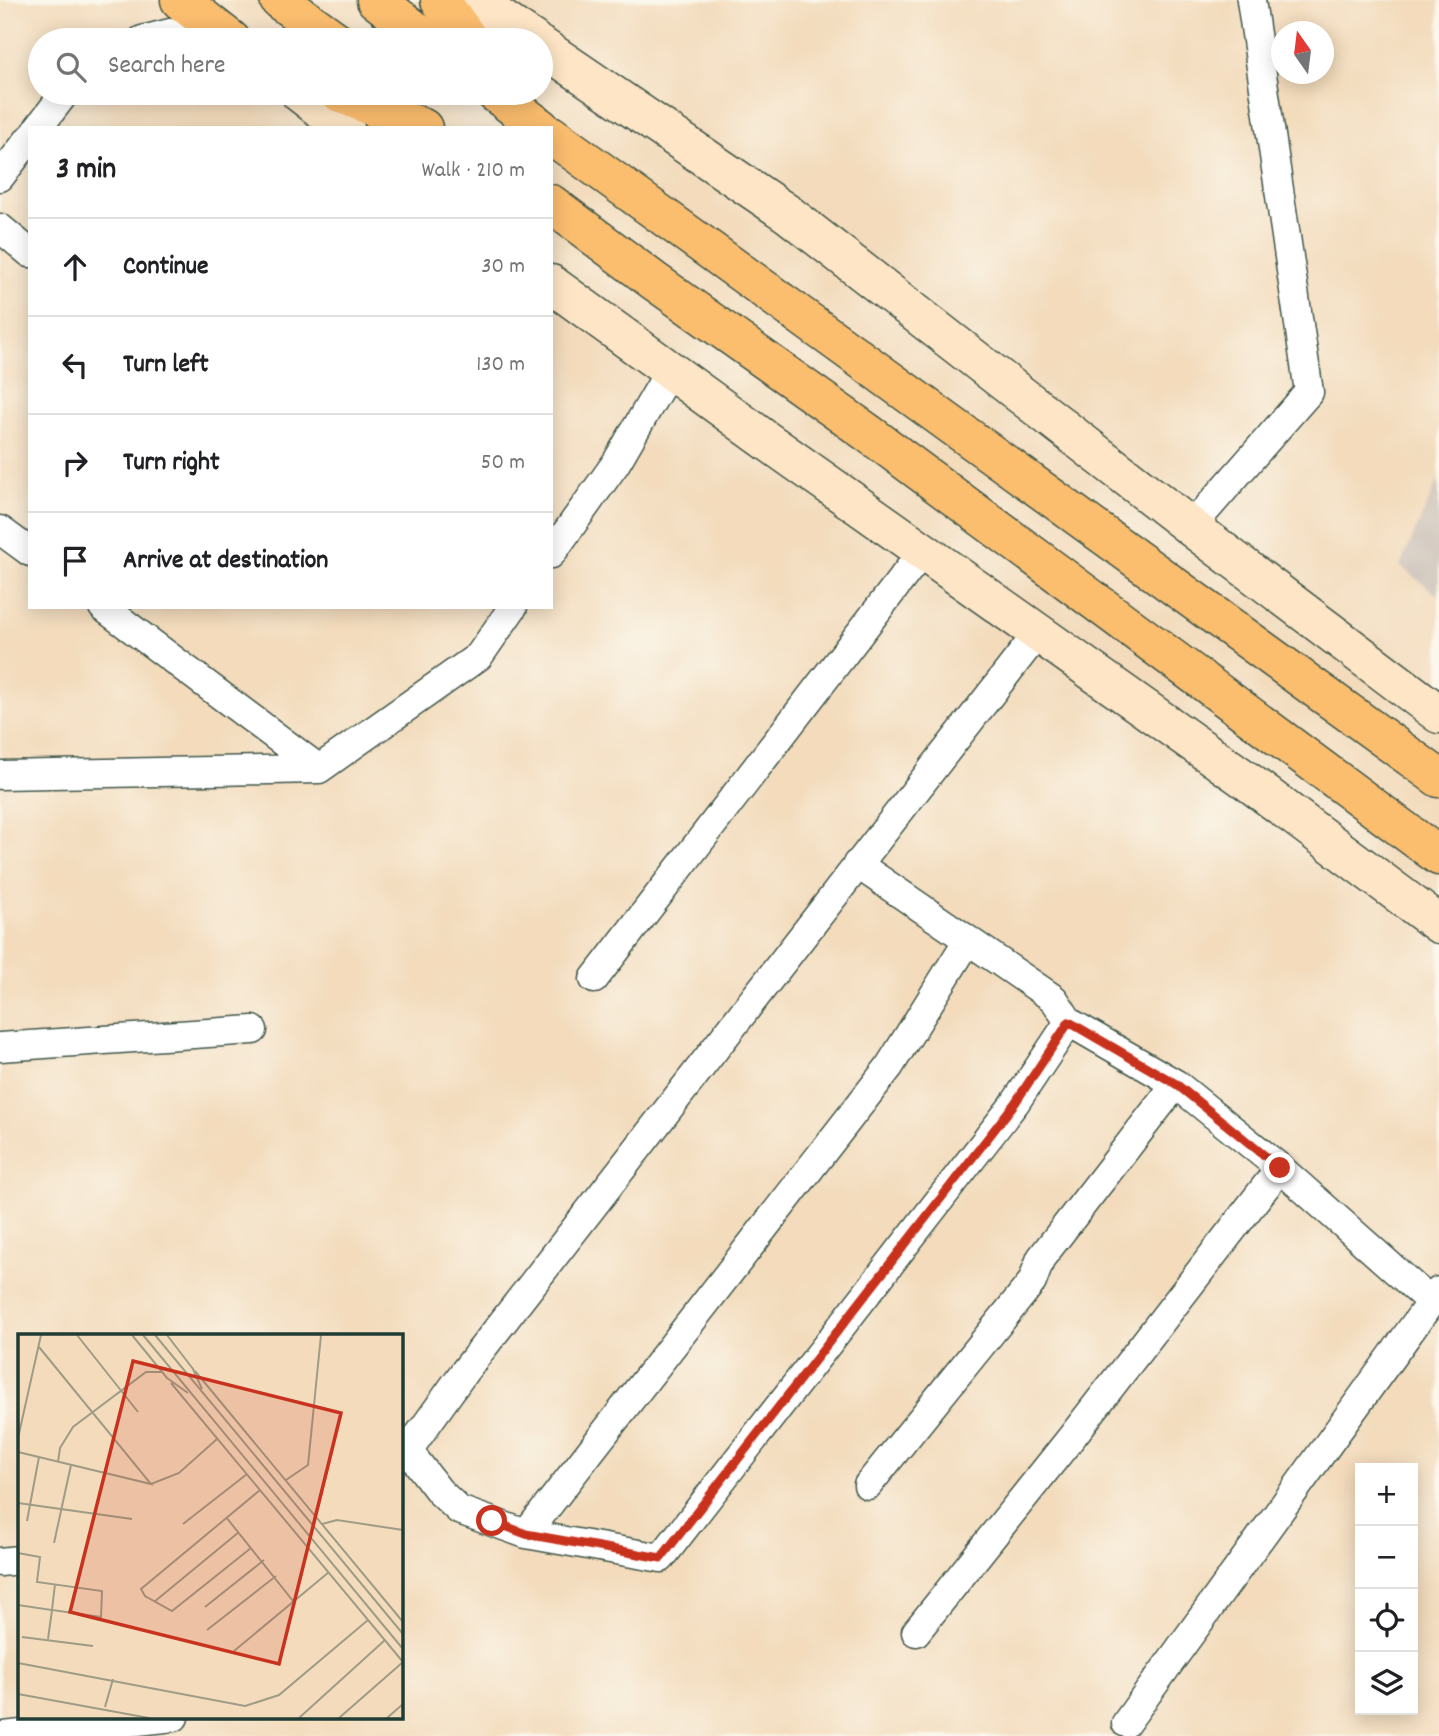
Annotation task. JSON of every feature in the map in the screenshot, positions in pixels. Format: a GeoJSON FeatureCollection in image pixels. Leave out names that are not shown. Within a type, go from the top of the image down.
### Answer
{"type":"FeatureCollection","features":[{"type":"Feature","properties":{"kind":"main road"},"geometry":{"type":"LineString","coordinates":[[180,0],[215,28]]}},
{"type":"Feature","properties":{"kind":"main road"},"geometry":{"type":"LineString","coordinates":[[279,0],[318,28]]}},
{"type":"Feature","properties":{"kind":"main road"},"geometry":{"type":"LineString","coordinates":[[376,0],[412,28]]}},
{"type":"Feature","properties":{"kind":"main road"},"geometry":{"type":"LineString","coordinates":[[440,0],[460,28]]}},
{"type":"Feature","properties":{"kind":"main road"},"geometry":{"type":"LineString","coordinates":[[368,105],[418,126]]}},
{"type":"Feature","properties":{"kind":"main road"},"geometry":{"type":"LineString","coordinates":[[421,105],[448,126]]}},
{"type":"Feature","properties":{"kind":"main road"},"geometry":{"type":"LineString","coordinates":[[512,105],[531,118]]}},
{"type":"Feature","properties":{"kind":"main road"},"geometry":{"type":"LineString","coordinates":[[553,134],[1439,778]]}},
{"type":"Feature","properties":{"kind":"main road"},"geometry":{"type":"LineString","coordinates":[[553,205],[879,441],[1439,856]]}},
{"type":"Feature","properties":{"kind":"street"},"geometry":{"type":"LineString","coordinates":[[473,0],[515,28]]}},
{"type":"Feature","properties":{"kind":"street"},"geometry":{"type":"LineString","coordinates":[[1191,527],[1309,392],[1251,0]]}},
{"type":"Feature","properties":{"kind":"street"},"geometry":{"type":"LineString","coordinates":[[553,54],[788,214],[1191,527],[1439,714]]}},
{"type":"Feature","properties":{"kind":"street"},"geometry":{"type":"LineString","coordinates":[[40,126],[56,105]]}},
{"type":"Feature","properties":{"kind":"street"},"geometry":{"type":"LineString","coordinates":[[315,105],[342,126]]}},
{"type":"Feature","properties":{"kind":"street"},"geometry":{"type":"LineString","coordinates":[[0,177],[28,141]]}},
{"type":"Feature","properties":{"kind":"street"},"geometry":{"type":"LineString","coordinates":[[0,228],[28,251]]}},
{"type":"Feature","properties":{"kind":"street"},"geometry":{"type":"LineString","coordinates":[[553,285],[786,455],[1250,783],[1439,924]]}},
{"type":"Feature","properties":{"kind":"street"},"geometry":{"type":"LineString","coordinates":[[553,551],[616,463],[670,370]]}},
{"type":"Feature","properties":{"kind":"street"},"geometry":{"type":"LineString","coordinates":[[0,530],[28,551]]}},
{"type":"Feature","properties":{"kind":"street"},"geometry":{"type":"LineString","coordinates":[[594,979],[923,551]]}},
{"type":"Feature","properties":{"kind":"street"},"geometry":{"type":"LineString","coordinates":[[106,609],[319,769]]}},
{"type":"Feature","properties":{"kind":"street"},"geometry":{"type":"LineString","coordinates":[[0,775],[319,769],[479,656],[512,609]]}},
{"type":"Feature","properties":{"kind":"street"},"geometry":{"type":"LineString","coordinates":[[1038,633],[464,1371],[414,1442],[410,1452],[415,1460],[439,1491],[459,1510],[526,1534],[661,1558],[1015,1103],[1069,1022]]}},
{"type":"Feature","properties":{"kind":"street"},"geometry":{"type":"LineString","coordinates":[[857,864],[1054,999],[1069,1022],[1176,1084],[1435,1297],[1126,1723]]}},
{"type":"Feature","properties":{"kind":"street"},"geometry":{"type":"LineString","coordinates":[[526,1534],[889,1067],[968,940]]}},
{"type":"Feature","properties":{"kind":"street"},"geometry":{"type":"LineString","coordinates":[[0,1047],[253,1030]]}},
{"type":"Feature","properties":{"kind":"street"},"geometry":{"type":"LineString","coordinates":[[867,1485],[1032,1282],[1041,1258],[1176,1084]]}},
{"type":"Feature","properties":{"kind":"street"},"geometry":{"type":"LineString","coordinates":[[916,1632],[1280,1168]]}},
{"type":"Feature","properties":{"kind":"street"},"geometry":{"type":"LineString","coordinates":[[0,1562],[18,1560]]}},
{"type":"Feature","properties":{"kind":"street"},"geometry":{"type":"LineString","coordinates":[[4,1736],[165,1718]]}},
{"type":"Feature","properties":{"kind":"shaded area"},"geometry":{"type":"Polygon","coordinates":[[[1439,478],[1439,596],[1400,566],[1439,478]]]}},
{"type":"Feature","properties":{"kind":"route"},"geometry":{"type":"LineString","coordinates":[[492,1521],[526,1534],[661,1558],[1015,1103],[1069,1022],[1176,1084],[1280,1168]]}}]}
